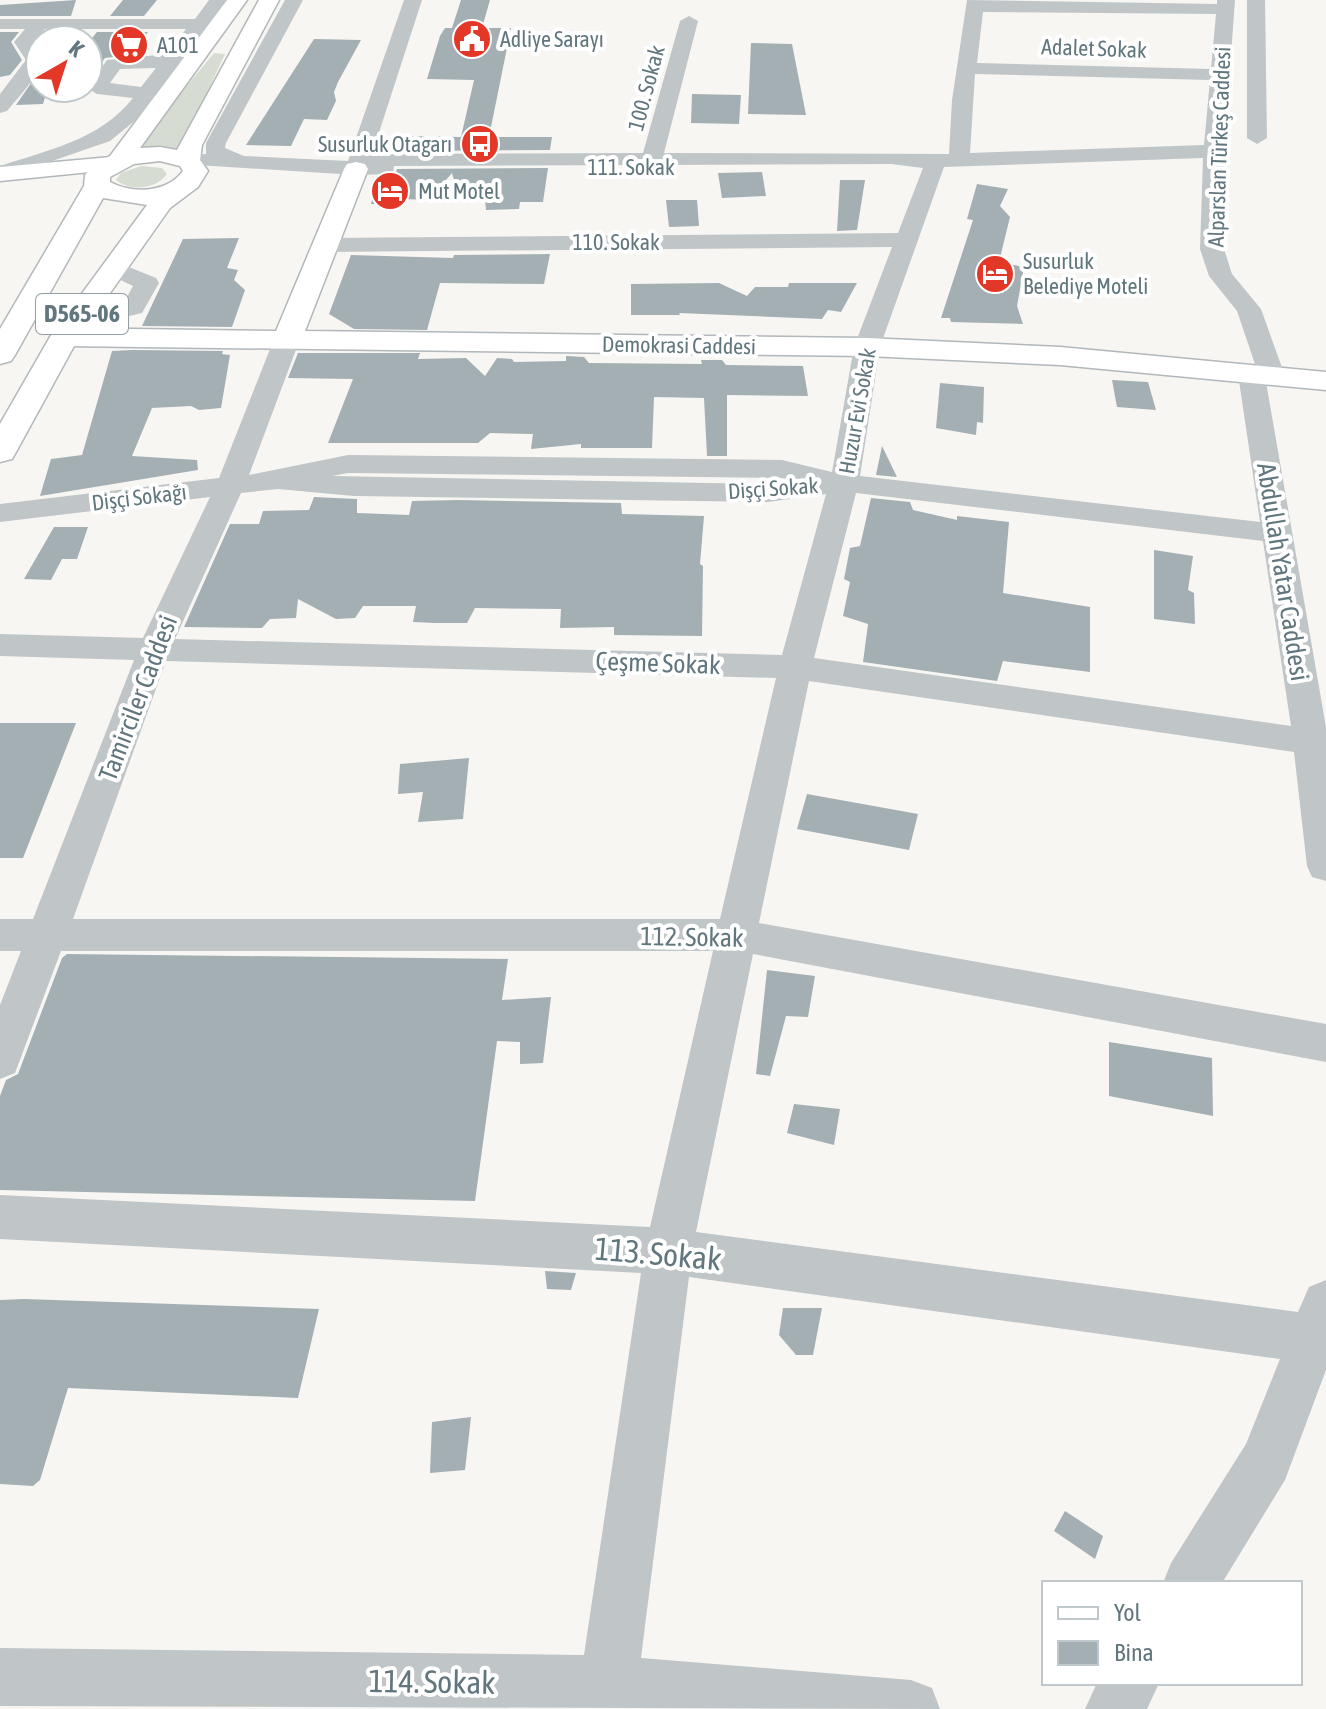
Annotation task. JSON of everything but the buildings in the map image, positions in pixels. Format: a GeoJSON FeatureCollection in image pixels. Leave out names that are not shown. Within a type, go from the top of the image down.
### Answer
{"type":"FeatureCollection","features":[{"type":"Feature","properties":{"kind":"main road","name":"D565-06"},"geometry":{"type":"LineString","coordinates":[[5,337],[109,170],[133,145],[151,101],[185,53],[237,0]]}},
{"type":"Feature","properties":{"kind":"main road","name":"D565-06"},"geometry":{"type":"LineString","coordinates":[[0,452],[71,329],[161,203],[185,177],[190,145],[284,3]]}},
{"type":"Feature","properties":{"kind":"main road"},"geometry":{"type":"LineString","coordinates":[[1,174],[109,170],[160,154],[185,177],[137,197],[108,193],[109,170]]}},
{"type":"Feature","properties":{"kind":"main road"},"geometry":{"type":"LineString","coordinates":[[287,339],[354,167]]}},
{"type":"Feature","properties":{"kind":"main road","name":"Demokrasi Caddesi"},"geometry":{"type":"LineString","coordinates":[[71,329],[287,339],[867,347],[1060,356],[1326,381]]}},
{"type":"Feature","properties":{"kind":"street"},"geometry":{"type":"LineString","coordinates":[[96,24],[116,0]]}},
{"type":"Feature","properties":{"kind":"street"},"geometry":{"type":"LineString","coordinates":[[185,53],[218,0]]}},
{"type":"Feature","properties":{"kind":"street"},"geometry":{"type":"LineString","coordinates":[[240,162],[214,151],[284,3],[318,0]]}},
{"type":"Feature","properties":{"kind":"street"},"geometry":{"type":"LineString","coordinates":[[354,167],[413,0]]}},
{"type":"Feature","properties":{"kind":"street"},"geometry":{"type":"LineString","coordinates":[[1256,0],[1257,138]]}},
{"type":"Feature","properties":{"kind":"street"},"geometry":{"type":"LineString","coordinates":[[976,3],[1226,5]]}},
{"type":"Feature","properties":{"kind":"street","name":"Huzur Evi Sokak"},"geometry":{"type":"LineString","coordinates":[[619,1697],[668,1251],[795,667],[844,483],[867,347],[907,240],[948,161],[976,3]]}},
{"type":"Feature","properties":{"kind":"street","name":"Alparslan Türkeş Caddesi"},"geometry":{"type":"LineString","coordinates":[[1226,5],[1214,151],[1212,249],[1221,276],[1249,309],[1271,376]]}},
{"type":"Feature","properties":{"kind":"street","name":"100. Sokak"},"geometry":{"type":"LineString","coordinates":[[650,163],[689,21]]}},
{"type":"Feature","properties":{"kind":"street"},"geometry":{"type":"LineString","coordinates":[[0,24],[24,24]]}},
{"type":"Feature","properties":{"kind":"street"},"geometry":{"type":"LineString","coordinates":[[104,24],[201,24]]}},
{"type":"Feature","properties":{"kind":"street"},"geometry":{"type":"LineString","coordinates":[[0,46],[24,48]]}},
{"type":"Feature","properties":{"kind":"street"},"geometry":{"type":"LineString","coordinates":[[104,51],[185,53]]}},
{"type":"Feature","properties":{"kind":"street"},"geometry":{"type":"LineString","coordinates":[[1,174],[103,137],[151,101],[133,90],[100,95],[97,88],[114,64],[185,53]]}},
{"type":"Feature","properties":{"kind":"street","name":"Adalet Sokak"},"geometry":{"type":"LineString","coordinates":[[966,68],[1220,75]]}},
{"type":"Feature","properties":{"kind":"street"},"geometry":{"type":"LineString","coordinates":[[0,107],[24,76]]}},
{"type":"Feature","properties":{"kind":"street"},"geometry":{"type":"LineString","coordinates":[[59,153],[77,127]]}},
{"type":"Feature","properties":{"kind":"street","name":"111. Sokak"},"geometry":{"type":"LineString","coordinates":[[354,167],[650,163],[896,166],[906,162],[1214,151]]}},
{"type":"Feature","properties":{"kind":"street"},"geometry":{"type":"LineString","coordinates":[[185,177],[240,162],[354,167]]}},
{"type":"Feature","properties":{"kind":"street"},"geometry":{"type":"LineString","coordinates":[[185,177],[354,167]]}},
{"type":"Feature","properties":{"kind":"street","name":"110. Sokak"},"geometry":{"type":"LineString","coordinates":[[325,245],[907,240]]}},
{"type":"Feature","properties":{"kind":"street","name":"Tamirciler Caddesi"},"geometry":{"type":"LineString","coordinates":[[0,1060],[155,647],[230,486],[287,339]]}},
{"type":"Feature","properties":{"kind":"street","name":"Abdullah Yatar Caddesi"},"geometry":{"type":"LineString","coordinates":[[1271,376],[1277,533],[1311,742],[1326,866]]}},
{"type":"Feature","properties":{"kind":"street","name":"Dişçi Sokağı"},"geometry":{"type":"LineString","coordinates":[[0,513],[278,480]]}},
{"type":"Feature","properties":{"kind":"street","name":"Dişçi Sokak"},"geometry":{"type":"LineString","coordinates":[[278,480],[354,487],[768,493],[844,483],[1277,533]]}},
{"type":"Feature","properties":{"kind":"street","name":"Çeşme Sokak"},"geometry":{"type":"LineString","coordinates":[[0,645],[795,667],[1311,742]]}},
{"type":"Feature","properties":{"kind":"street","name":"112. Sokak"},"geometry":{"type":"LineString","coordinates":[[0,935],[738,935],[1326,1043]]}},
{"type":"Feature","properties":{"kind":"street","name":"113. Sokak"},"geometry":{"type":"LineString","coordinates":[[0,1217],[668,1251],[1319,1322]]}},
{"type":"Feature","properties":{"kind":"street"},"geometry":{"type":"LineString","coordinates":[[1192,1581],[1266,1461],[1319,1322]]}},
{"type":"Feature","properties":{"kind":"street","name":"114. Sokak"},"geometry":{"type":"LineString","coordinates":[[0,1677],[911,1709]]}},
{"type":"Feature","properties":{"kind":"street"},"geometry":{"type":"LineString","coordinates":[[1114,1709],[1129,1685]]}},
{"type":"Feature","properties":{"kind":"shaded area"},"geometry":{"type":"Polygon","coordinates":[[[214,53],[225,54],[180,151],[133,151],[214,53]]]}},
{"type":"Feature","properties":{"kind":"shaded area"},"geometry":{"type":"Polygon","coordinates":[[[141,166],[162,168],[167,174],[157,183],[143,187],[128,186],[116,180],[121,173],[141,166]]]}},
{"type":"Feature","properties":{"kind":"place","name":"Adliye Sarayı"},"geometry":{"type":"Point","coordinates":[472,39]}},
{"type":"Feature","properties":{"kind":"place","name":"A101"},"geometry":{"type":"Point","coordinates":[129,45]}},
{"type":"Feature","properties":{"kind":"place","name":"Susurluk Otagarı"},"geometry":{"type":"Point","coordinates":[480,144]}},
{"type":"Feature","properties":{"kind":"place","name":"Mut Motel"},"geometry":{"type":"Point","coordinates":[390,191]}},
{"type":"Feature","properties":{"kind":"place","name":"Susurluk Belediye Moteli"},"geometry":{"type":"Point","coordinates":[995,274]}}]}
